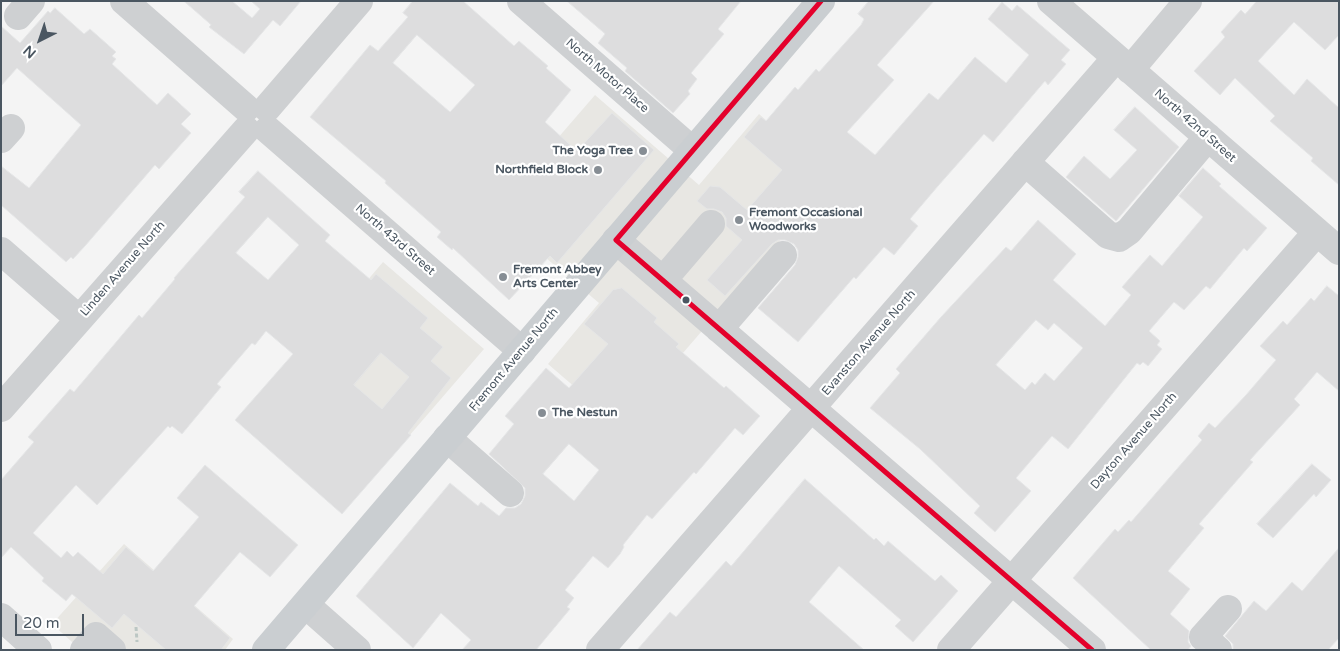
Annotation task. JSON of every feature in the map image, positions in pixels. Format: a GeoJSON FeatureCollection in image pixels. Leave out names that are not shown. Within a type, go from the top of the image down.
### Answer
{"type":"FeatureCollection","features":[{"type":"Feature","properties":{"kind":"main road","name":"Fremont Avenue North"},"geometry":{"type":"LineString","coordinates":[[266,650],[821,1]]}},
{"type":"Feature","properties":{"kind":"street","name":"North 43rd Street"},"geometry":{"type":"LineString","coordinates":[[124,1],[522,351]]}},
{"type":"Feature","properties":{"kind":"street","name":"Linden Avenue North"},"geometry":{"type":"LineString","coordinates":[[1,408],[359,1]]}},
{"type":"Feature","properties":{"kind":"street","name":"North Motor Place"},"geometry":{"type":"LineString","coordinates":[[522,1],[692,150]]}},
{"type":"Feature","properties":{"kind":"street","name":"North 42nd Street"},"geometry":{"type":"LineString","coordinates":[[1051,1],[1339,251]]}},
{"type":"Feature","properties":{"kind":"street","name":"Evanston Avenue North"},"geometry":{"type":"LineString","coordinates":[[600,650],[812,409],[1025,162],[1188,1]]}},
{"type":"Feature","properties":{"kind":"street"},"geometry":{"type":"LineString","coordinates":[[1025,162],[1060,195],[1108,235],[1119,238],[1129,231],[1208,137]]}},
{"type":"Feature","properties":{"kind":"street"},"geometry":{"type":"LineString","coordinates":[[663,280],[711,224]]}},
{"type":"Feature","properties":{"kind":"street","name":"Dayton Avenue North"},"geometry":{"type":"LineString","coordinates":[[951,650],[1317,232]]}},
{"type":"Feature","properties":{"kind":"street"},"geometry":{"type":"LineString","coordinates":[[616,240],[1092,650]]}},
{"type":"Feature","properties":{"kind":"street"},"geometry":{"type":"LineString","coordinates":[[1,251],[79,319]]}},
{"type":"Feature","properties":{"kind":"street"},"geometry":{"type":"LineString","coordinates":[[719,329],[783,255]]}},
{"type":"Feature","properties":{"kind":"street"},"geometry":{"type":"LineString","coordinates":[[447,438],[510,493]]}},
{"type":"Feature","properties":{"kind":"street"},"geometry":{"type":"LineString","coordinates":[[306,605],[357,650]]}},
{"type":"Feature","properties":{"kind":"street"},"geometry":{"type":"LineString","coordinates":[[1218,650],[1203,637],[1228,609]]}},
{"type":"Feature","properties":{"kind":"street"},"geometry":{"type":"LineString","coordinates":[[1,617],[38,650]]}},
{"type":"Feature","properties":{"kind":"street"},"geometry":{"type":"LineString","coordinates":[[84,650],[96,636],[112,650]]}},
{"type":"Feature","properties":{"kind":"path"},"geometry":{"type":"LineString","coordinates":[[136,627],[138,650]]}},
{"type":"Feature","properties":{"kind":"shaded area"},"geometry":{"type":"Polygon","coordinates":[[[595,95],[699,185],[759,114],[833,179],[620,426],[548,364],[599,303],[493,213],[595,95]]]}},
{"type":"Feature","properties":{"kind":"shaded area"},"geometry":{"type":"Polygon","coordinates":[[[383,262],[484,349],[409,436],[309,349],[383,262]]]}},
{"type":"Feature","properties":{"kind":"shaded area"},"geometry":{"type":"Polygon","coordinates":[[[124,544],[233,639],[225,650],[81,650],[52,624],[124,544]]]}},
{"type":"Feature","properties":{"kind":"building"},"geometry":{"type":"Polygon","coordinates":[[[184,1],[232,1],[252,18],[260,9],[251,1],[301,1],[280,26],[273,20],[244,54],[209,27],[211,25],[184,1]]]}},
{"type":"Feature","properties":{"kind":"building"},"geometry":{"type":"Polygon","coordinates":[[[413,1],[463,1],[514,46],[519,41],[548,66],[546,68],[571,90],[545,122],[577,151],[612,113],[654,150],[557,263],[550,256],[509,300],[453,248],[452,250],[437,237],[441,232],[385,183],[386,181],[310,117],[370,45],[378,51],[408,17],[403,13],[413,1]],[[417,35],[393,63],[450,112],[475,85],[417,35]]]}},
{"type":"Feature","properties":{"kind":"building"},"geometry":{"type":"Polygon","coordinates":[[[567,1],[741,1],[718,29],[724,34],[691,73],[697,79],[688,91],[690,94],[673,113],[625,71],[627,68],[598,43],[605,34],[567,1]]]}},
{"type":"Feature","properties":{"kind":"building"},"geometry":{"type":"Polygon","coordinates":[[[869,1],[934,1],[877,65],[894,80],[847,132],[875,155],[929,93],[938,100],[975,57],[1006,83],[1029,55],[988,19],[1002,2],[1012,11],[1017,5],[1070,50],[1061,60],[1066,64],[1048,85],[1045,81],[993,142],[984,134],[938,186],[910,219],[918,226],[894,255],[884,247],[856,279],[854,277],[798,342],[758,308],[795,265],[798,250],[794,244],[785,240],[778,240],[772,244],[725,296],[707,280],[742,240],[726,226],[726,218],[722,212],[707,209],[697,201],[710,186],[720,187],[747,210],[782,170],[744,137],[761,117],[766,121],[795,87],[798,90],[816,69],[819,72],[861,25],[864,19],[858,14],[869,1]]]}},
{"type":"Feature","properties":{"kind":"building"},"geometry":{"type":"Polygon","coordinates":[[[1257,1],[1339,1],[1339,35],[1325,50],[1294,22],[1258,61],[1294,95],[1307,79],[1339,108],[1339,185],[1311,161],[1313,158],[1270,121],[1275,116],[1235,78],[1220,95],[1194,71],[1225,37],[1221,32],[1241,10],[1245,14],[1257,1]]]}},
{"type":"Feature","properties":{"kind":"building"},"geometry":{"type":"Polygon","coordinates":[[[55,8],[84,34],[90,29],[116,52],[112,56],[116,59],[112,64],[157,105],[168,93],[191,114],[181,124],[191,133],[159,169],[155,165],[85,246],[73,259],[71,257],[66,262],[1,205],[1,166],[29,188],[81,125],[17,68],[1,86],[1,26],[20,43],[48,11],[50,13],[55,8]]]}},
{"type":"Feature","properties":{"kind":"building"},"geometry":{"type":"Polygon","coordinates":[[[1135,107],[1179,147],[1116,221],[1066,177],[1084,156],[1110,179],[1137,150],[1114,130],[1135,107]]]}},
{"type":"Feature","properties":{"kind":"building"},"geometry":{"type":"Polygon","coordinates":[[[1203,168],[1221,184],[1219,186],[1267,228],[1247,251],[1244,248],[1210,289],[1206,286],[1184,310],[1174,302],[1149,331],[1160,341],[1157,345],[1162,349],[1148,366],[1143,362],[1140,365],[1137,363],[1068,449],[1052,436],[1016,478],[1031,491],[995,532],[974,513],[980,506],[920,449],[870,408],[900,373],[896,369],[941,317],[1006,247],[1011,251],[1038,220],[1076,254],[1053,280],[1105,326],[1131,295],[1122,287],[1150,255],[1162,266],[1203,217],[1179,196],[1203,168]],[[1036,320],[996,365],[1025,390],[1032,382],[1035,385],[1045,373],[1054,381],[1083,348],[1054,323],[1048,330],[1036,320]]]}},
{"type":"Feature","properties":{"kind":"building"},"geometry":{"type":"Polygon","coordinates":[[[258,171],[330,235],[325,241],[371,280],[376,274],[428,318],[420,328],[443,347],[431,361],[451,378],[408,433],[411,435],[342,514],[235,420],[293,354],[266,331],[255,345],[252,343],[217,384],[221,387],[182,434],[172,426],[170,428],[168,426],[97,505],[76,485],[33,533],[61,558],[67,551],[73,557],[78,552],[103,574],[126,547],[153,571],[199,517],[177,498],[205,465],[298,545],[270,577],[240,552],[194,606],[230,638],[221,650],[166,650],[124,614],[112,628],[72,594],[66,601],[42,581],[44,578],[11,547],[1,558],[1,480],[34,442],[28,437],[70,389],[74,392],[139,315],[142,318],[174,278],[245,197],[239,192],[258,171]],[[268,217],[236,253],[268,280],[299,245],[268,217]],[[381,353],[354,385],[382,409],[409,377],[381,353]]]}},
{"type":"Feature","properties":{"kind":"building"},"geometry":{"type":"Polygon","coordinates":[[[1327,286],[1339,296],[1339,391],[1317,372],[1294,399],[1300,405],[1250,460],[1253,462],[1199,524],[1204,528],[1168,571],[1190,589],[1170,614],[1189,631],[1188,642],[1191,646],[1188,650],[1151,650],[1073,578],[1115,529],[1118,532],[1129,520],[1131,522],[1202,440],[1198,436],[1209,423],[1215,428],[1276,360],[1260,346],[1283,321],[1287,325],[1311,298],[1314,301],[1327,286]]]}},
{"type":"Feature","properties":{"kind":"building"},"geometry":{"type":"Polygon","coordinates":[[[622,288],[657,318],[654,322],[679,344],[676,347],[724,388],[726,386],[760,416],[743,435],[735,428],[696,474],[694,472],[652,519],[647,515],[623,545],[624,547],[620,554],[608,568],[593,556],[565,590],[574,598],[567,607],[570,609],[536,650],[462,650],[471,640],[441,613],[413,648],[356,596],[450,483],[478,506],[481,502],[499,516],[506,508],[515,508],[521,504],[525,496],[525,488],[489,454],[514,424],[505,416],[546,368],[569,388],[608,344],[584,324],[613,290],[622,288]],[[569,444],[543,474],[574,501],[599,470],[569,444]]]}},
{"type":"Feature","properties":{"kind":"building"},"geometry":{"type":"Polygon","coordinates":[[[1312,464],[1331,480],[1316,497],[1314,494],[1273,538],[1257,524],[1312,464]]]}},
{"type":"Feature","properties":{"kind":"building"},"geometry":{"type":"Polygon","coordinates":[[[805,479],[874,540],[876,538],[884,546],[888,541],[935,581],[941,575],[958,591],[913,642],[895,626],[901,620],[839,566],[809,602],[864,650],[637,650],[670,612],[676,617],[726,561],[731,566],[805,479]]]}},
{"type":"Feature","properties":{"kind":"building"},"geometry":{"type":"Polygon","coordinates":[[[1339,548],[1339,638],[1328,650],[1233,650],[1233,644],[1225,636],[1254,601],[1266,611],[1292,582],[1302,591],[1339,548]]]}},
{"type":"Feature","properties":{"kind":"transit line"},"geometry":{"type":"LineString","coordinates":[[616,240],[821,1]]}},
{"type":"Feature","properties":{"kind":"transit line"},"geometry":{"type":"LineString","coordinates":[[616,240],[1092,650]]}},
{"type":"Feature","properties":{"kind":"place","name":"The Yoga Tree"},"geometry":{"type":"Point","coordinates":[643,151]}},
{"type":"Feature","properties":{"kind":"place","name":"Northfield Block"},"geometry":{"type":"Point","coordinates":[598,170]}},
{"type":"Feature","properties":{"kind":"place","name":"Fremont Occasional Woodworks"},"geometry":{"type":"Point","coordinates":[739,220]}},
{"type":"Feature","properties":{"kind":"place","name":"Fremont Abbey Arts Center"},"geometry":{"type":"Point","coordinates":[503,277]}},
{"type":"Feature","properties":{"kind":"place","name":"The Nestun"},"geometry":{"type":"Point","coordinates":[542,413]}}]}
